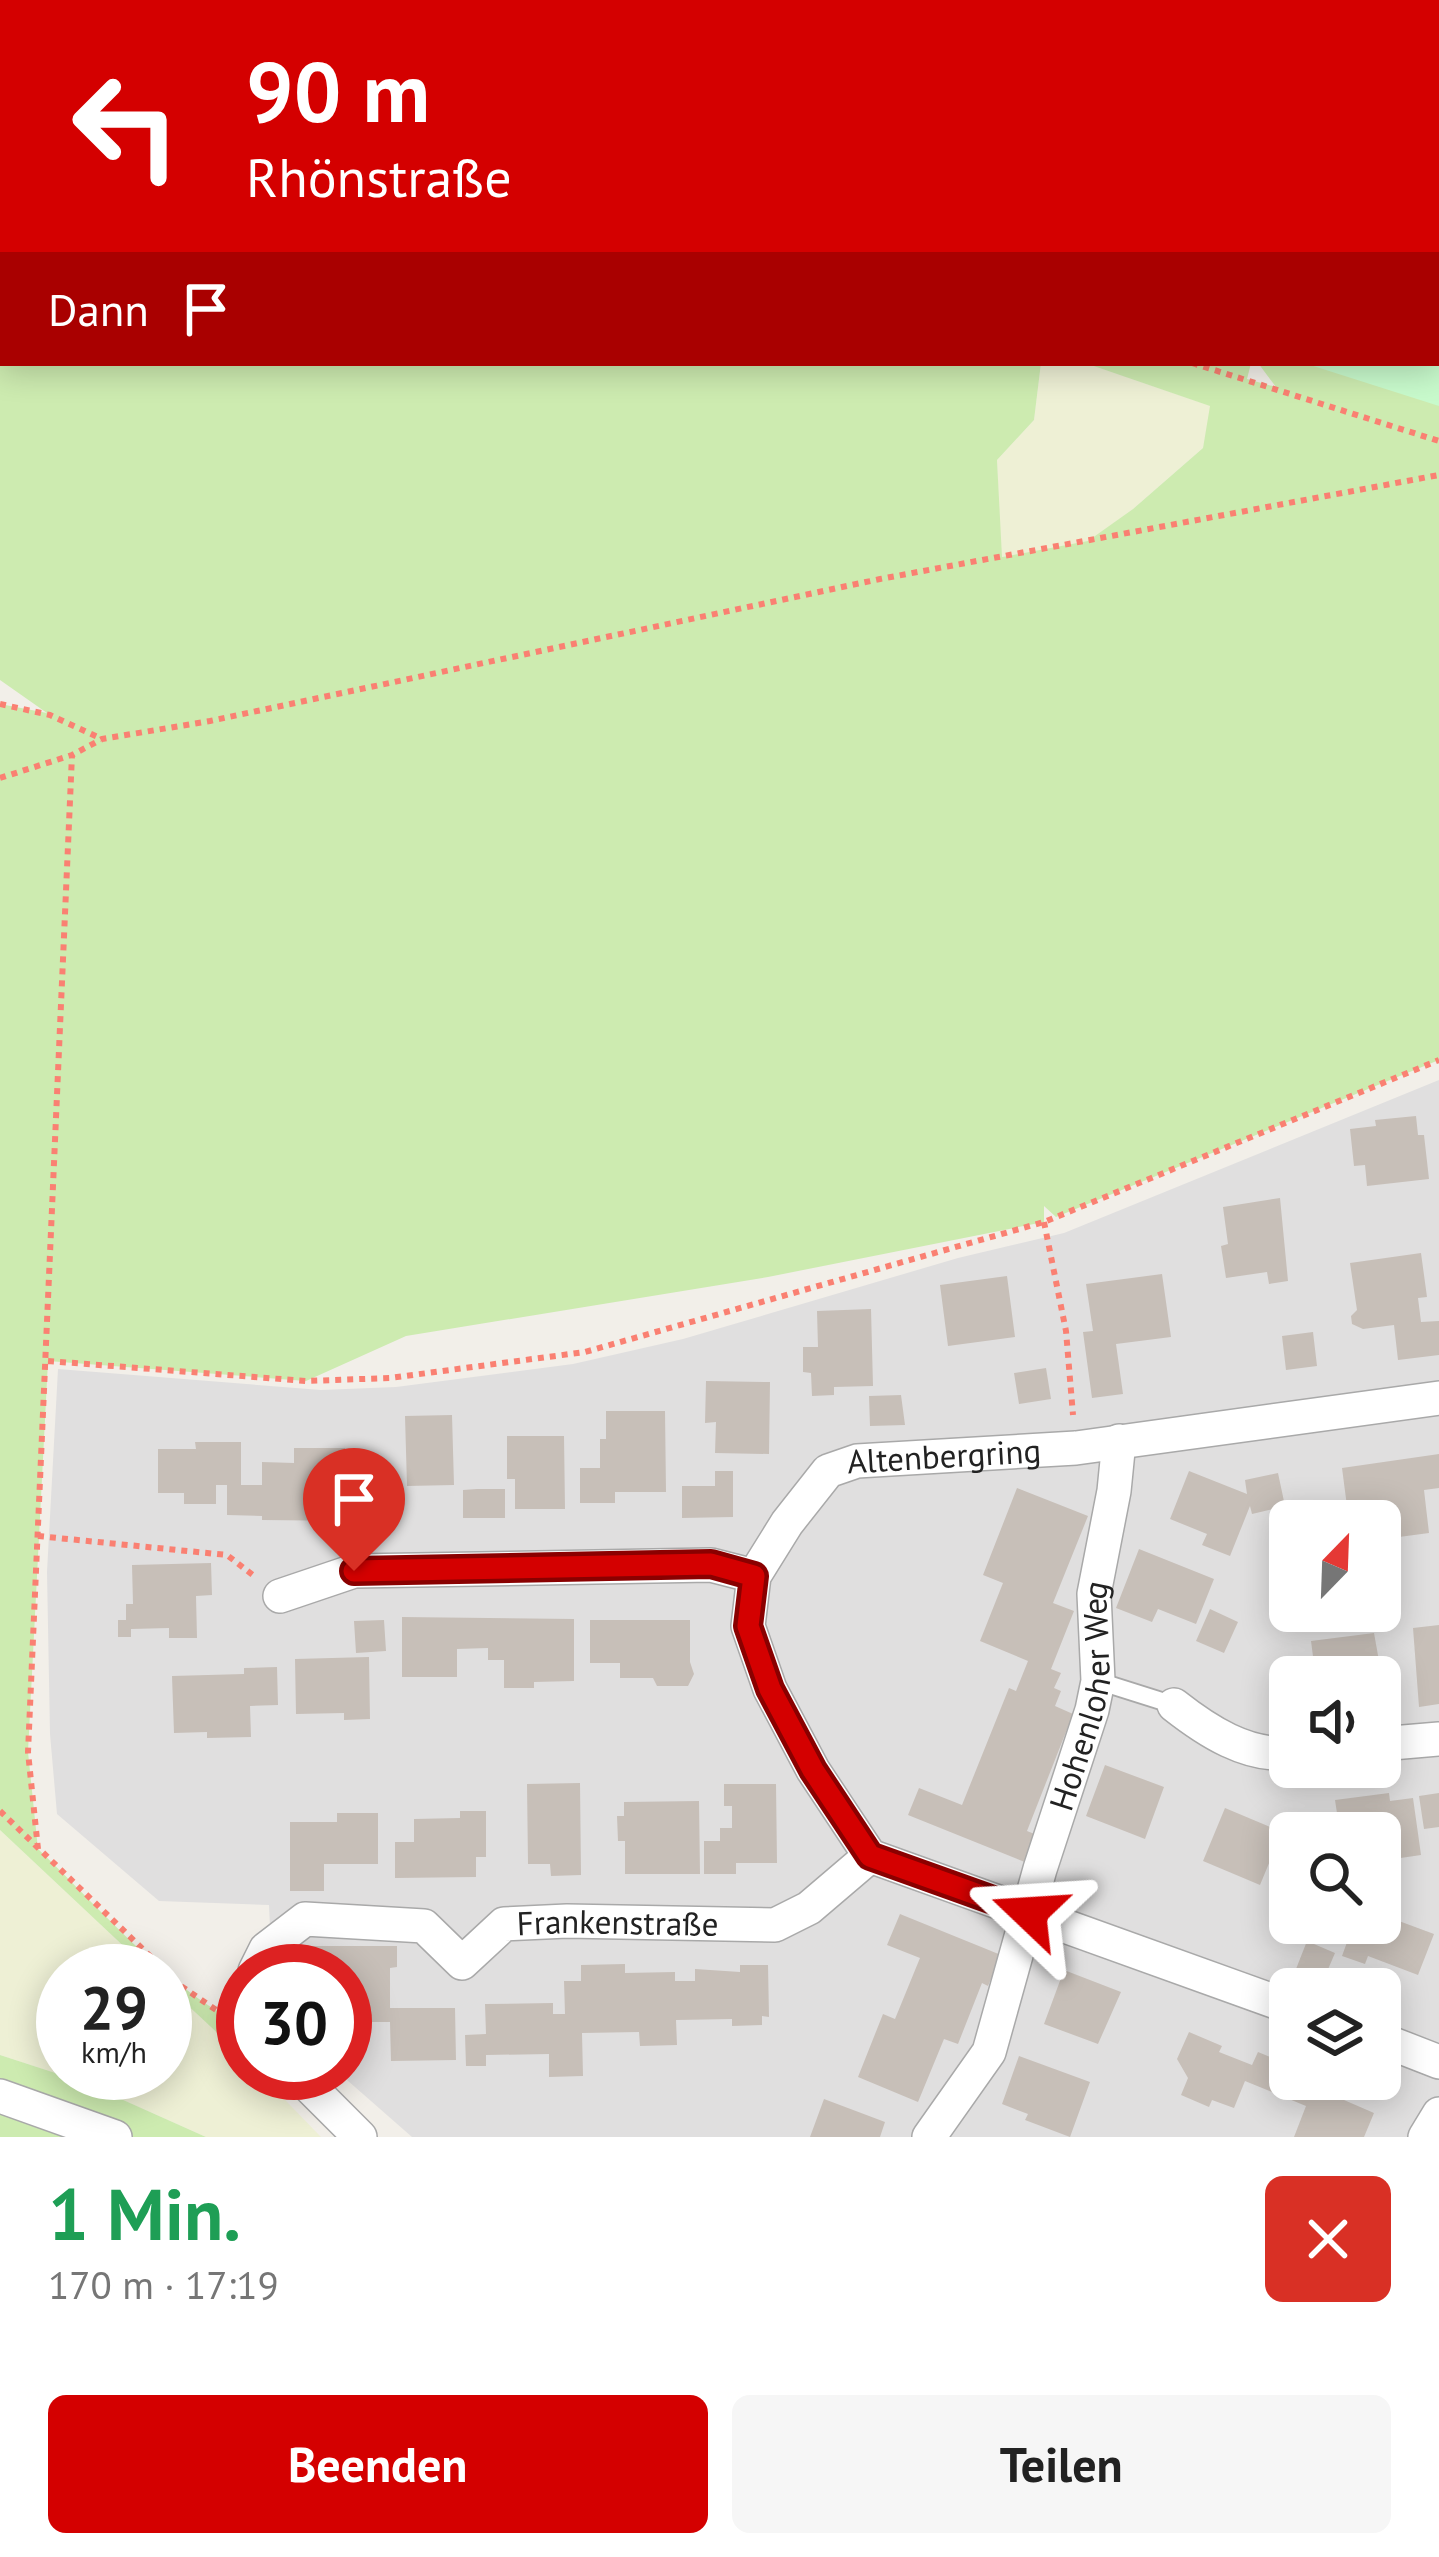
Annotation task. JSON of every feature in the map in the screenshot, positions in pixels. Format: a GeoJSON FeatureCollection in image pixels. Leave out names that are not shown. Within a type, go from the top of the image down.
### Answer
{"type":"FeatureCollection","features":[{"type":"Feature","properties":{"kind":"street","name":"Altenbergring"},"geometry":{"type":"LineString","coordinates":[[870,1856],[813,1770],[770,1689],[748,1626],[754,1576],[787,1523],[829,1471],[857,1461],[1076,1448],[1439,1398]]}},
{"type":"Feature","properties":{"kind":"street","name":"Hohenloher Weg"},"geometry":{"type":"LineString","coordinates":[[929,2137],[989,2052],[1098,1681],[1094,1594],[1119,1441]]}},
{"type":"Feature","properties":{"kind":"street"},"geometry":{"type":"LineString","coordinates":[[280,1596],[354,1571],[711,1564],[754,1576]]}},
{"type":"Feature","properties":{"kind":"street"},"geometry":{"type":"LineString","coordinates":[[1174,1705],[1210,1733],[1269,1753]]}},
{"type":"Feature","properties":{"kind":"street"},"geometry":{"type":"LineString","coordinates":[[1401,1742],[1439,1738]]}},
{"type":"Feature","properties":{"kind":"street"},"geometry":{"type":"LineString","coordinates":[[870,1856],[1269,1999]]}},
{"type":"Feature","properties":{"kind":"street","name":"Frankenstraße"},"geometry":{"type":"LineString","coordinates":[[271,1944],[305,1919],[424,1926],[462,1963],[504,1924],[775,1924],[809,1908],[870,1856]]}},
{"type":"Feature","properties":{"kind":"street"},"geometry":{"type":"LineString","coordinates":[[1401,2047],[1439,2062]]}},
{"type":"Feature","properties":{"kind":"street"},"geometry":{"type":"LineString","coordinates":[[0,2096],[115,2137]]}},
{"type":"Feature","properties":{"kind":"street"},"geometry":{"type":"LineString","coordinates":[[323,2100],[360,2137]]}},
{"type":"Feature","properties":{"kind":"street"},"geometry":{"type":"LineString","coordinates":[[1424,2137],[1439,2114]]}},
{"type":"Feature","properties":{"kind":"lane"},"geometry":{"type":"LineString","coordinates":[[1098,1681],[1174,1705]]}},
{"type":"Feature","properties":{"kind":"path"},"geometry":{"type":"LineString","coordinates":[[1202,366],[1439,441]]}},
{"type":"Feature","properties":{"kind":"path"},"geometry":{"type":"LineString","coordinates":[[0,778],[102,740],[880,579],[1439,475]]}},
{"type":"Feature","properties":{"kind":"path"},"geometry":{"type":"LineString","coordinates":[[0,704],[50,715],[102,740]]}},
{"type":"Feature","properties":{"kind":"path"},"geometry":{"type":"LineString","coordinates":[[38,1850],[28,1753],[72,755]]}},
{"type":"Feature","properties":{"kind":"path"},"geometry":{"type":"LineString","coordinates":[[48,1361],[306,1381],[390,1378],[585,1352],[1043,1222],[1439,1060]]}},
{"type":"Feature","properties":{"kind":"path"},"geometry":{"type":"LineString","coordinates":[[1043,1222],[1066,1331],[1076,1448]]}},
{"type":"Feature","properties":{"kind":"path"},"geometry":{"type":"LineString","coordinates":[[38,1536],[227,1556],[280,1596]]}},
{"type":"Feature","properties":{"kind":"path"},"geometry":{"type":"LineString","coordinates":[[0,1811],[181,1986],[216,2010]]}},
{"type":"Feature","properties":{"kind":"shaded area"},"geometry":{"type":"Polygon","coordinates":[[[1439,1080],[1439,2137],[412,2137],[370,2100],[372,1944],[271,1944],[269,1905],[159,1901],[57,1814],[50,1734],[47,1572],[58,1369],[321,1390],[396,1387],[573,1364],[683,1339],[958,1258],[1064,1233],[1439,1080]]]}},
{"type":"Feature","properties":{"kind":"green space"},"geometry":{"type":"Polygon","coordinates":[[[0,366],[1041,366],[1034,420],[997,460],[1002,557],[1088,541],[1203,448],[1210,406],[1094,366],[1250,366],[1247,379],[1276,387],[1260,366],[1439,366],[1439,1060],[1056,1217],[1044,1206],[1044,1222],[768,1277],[406,1336],[306,1381],[48,1361],[28,1752],[38,1849],[135,1944],[121,1944],[0,1830],[0,704],[47,713],[0,680],[0,366]]]}},
{"type":"Feature","properties":{"kind":"green space"},"geometry":{"type":"Polygon","coordinates":[[[1041,366],[1094,366],[1211,406],[1203,448],[1088,542],[1001,557],[997,460],[1034,420],[1041,366]]]}},
{"type":"Feature","properties":{"kind":"green space"},"geometry":{"type":"Polygon","coordinates":[[[1313,366],[1439,366],[1439,406],[1313,366]]]}},
{"type":"Feature","properties":{"kind":"green space"},"geometry":{"type":"Polygon","coordinates":[[[0,1830],[121,1944],[36,1944],[36,2067],[0,2055],[0,1830]]]}},
{"type":"Feature","properties":{"kind":"green space"},"geometry":{"type":"Polygon","coordinates":[[[192,1993],[216,2010],[216,2032],[192,2009],[192,1993]]]}},
{"type":"Feature","properties":{"kind":"green space"},"geometry":{"type":"Polygon","coordinates":[[[192,2009],[216,2032],[216,2100],[285,2100],[321,2137],[206,2137],[123,2100],[192,2100],[192,2009]]]}},
{"type":"Feature","properties":{"kind":"green space"},"geometry":{"type":"Polygon","coordinates":[[[0,2055],[36,2067],[36,2100],[123,2100],[206,2137],[0,2137],[0,2055]]]}},
{"type":"Feature","properties":{"kind":"building"},"geometry":{"type":"Polygon","coordinates":[[[1416,1116],[1418,1135],[1424,1135],[1429,1179],[1367,1186],[1365,1165],[1354,1166],[1350,1129],[1376,1126],[1375,1120],[1416,1116]]]}},
{"type":"Feature","properties":{"kind":"building"},"geometry":{"type":"Polygon","coordinates":[[[1280,1198],[1288,1281],[1269,1284],[1267,1272],[1226,1278],[1221,1246],[1228,1244],[1223,1207],[1280,1198]]]}},
{"type":"Feature","properties":{"kind":"building"},"geometry":{"type":"Polygon","coordinates":[[[1421,1253],[1427,1297],[1418,1298],[1421,1322],[1439,1321],[1439,1355],[1398,1360],[1394,1325],[1363,1329],[1352,1324],[1351,1316],[1357,1310],[1350,1263],[1421,1253]]]}},
{"type":"Feature","properties":{"kind":"building"},"geometry":{"type":"Polygon","coordinates":[[[1162,1274],[1171,1337],[1116,1344],[1123,1394],[1092,1398],[1083,1332],[1093,1331],[1086,1284],[1162,1274]]]}},
{"type":"Feature","properties":{"kind":"building"},"geometry":{"type":"Polygon","coordinates":[[[1007,1276],[1015,1337],[948,1346],[940,1285],[1007,1276]]]}},
{"type":"Feature","properties":{"kind":"building"},"geometry":{"type":"Polygon","coordinates":[[[871,1309],[873,1386],[834,1387],[834,1395],[812,1396],[811,1373],[803,1372],[803,1347],[818,1347],[817,1311],[871,1309]]]}},
{"type":"Feature","properties":{"kind":"building"},"geometry":{"type":"Polygon","coordinates":[[[1313,1332],[1317,1366],[1286,1370],[1282,1336],[1313,1332]]]}},
{"type":"Feature","properties":{"kind":"building"},"geometry":{"type":"Polygon","coordinates":[[[1046,1368],[1051,1399],[1019,1404],[1014,1373],[1046,1368]]]}},
{"type":"Feature","properties":{"kind":"building"},"geometry":{"type":"Polygon","coordinates":[[[706,1381],[770,1382],[769,1454],[715,1453],[716,1422],[705,1423],[706,1381]]]}},
{"type":"Feature","properties":{"kind":"building"},"geometry":{"type":"Polygon","coordinates":[[[901,1395],[905,1425],[870,1426],[869,1396],[901,1395]]]}},
{"type":"Feature","properties":{"kind":"building"},"geometry":{"type":"Polygon","coordinates":[[[606,1411],[665,1411],[666,1492],[615,1492],[615,1503],[580,1503],[580,1468],[600,1468],[606,1411]]]}},
{"type":"Feature","properties":{"kind":"building"},"geometry":{"type":"Polygon","coordinates":[[[452,1415],[454,1485],[407,1486],[405,1416],[452,1415]]]}},
{"type":"Feature","properties":{"kind":"building"},"geometry":{"type":"Polygon","coordinates":[[[507,1436],[564,1436],[565,1509],[515,1509],[515,1479],[507,1479],[507,1436]]]}},
{"type":"Feature","properties":{"kind":"building"},"geometry":{"type":"Polygon","coordinates":[[[195,1442],[241,1442],[241,1485],[262,1485],[262,1462],[294,1463],[294,1448],[345,1448],[345,1485],[356,1485],[356,1521],[227,1515],[227,1485],[216,1485],[216,1504],[184,1504],[184,1493],[158,1493],[158,1449],[196,1449],[195,1442]]]}},
{"type":"Feature","properties":{"kind":"building"},"geometry":{"type":"Polygon","coordinates":[[[1439,1454],[1439,1488],[1424,1490],[1429,1533],[1401,1537],[1401,1500],[1346,1500],[1342,1468],[1439,1454]]]}},
{"type":"Feature","properties":{"kind":"building"},"geometry":{"type":"Polygon","coordinates":[[[715,1471],[733,1471],[733,1517],[682,1518],[682,1486],[715,1486],[715,1471]]]}},
{"type":"Feature","properties":{"kind":"building"},"geometry":{"type":"Polygon","coordinates":[[[1189,1471],[1247,1494],[1245,1480],[1278,1473],[1284,1500],[1269,1500],[1269,1510],[1252,1514],[1250,1506],[1230,1556],[1202,1545],[1207,1534],[1170,1519],[1189,1471]]]}},
{"type":"Feature","properties":{"kind":"building"},"geometry":{"type":"Polygon","coordinates":[[[1017,1488],[1088,1516],[1053,1603],[1074,1611],[1051,1669],[1061,1673],[1054,1688],[1061,1691],[1055,1706],[1073,1714],[1027,1831],[1042,1837],[1032,1865],[908,1815],[919,1788],[962,1805],[1009,1688],[1016,1691],[1028,1661],[980,1641],[1003,1583],[983,1575],[1017,1488]]]}},
{"type":"Feature","properties":{"kind":"building"},"geometry":{"type":"Polygon","coordinates":[[[505,1489],[505,1518],[463,1518],[463,1490],[505,1489]]]}},
{"type":"Feature","properties":{"kind":"building"},"geometry":{"type":"Polygon","coordinates":[[[1139,1549],[1214,1579],[1196,1624],[1158,1609],[1152,1622],[1116,1608],[1139,1549]]]}},
{"type":"Feature","properties":{"kind":"building"},"geometry":{"type":"Polygon","coordinates":[[[211,1563],[212,1595],[196,1596],[197,1638],[169,1638],[169,1628],[131,1629],[131,1637],[118,1637],[118,1620],[126,1620],[126,1604],[133,1604],[132,1565],[211,1563]]]}},
{"type":"Feature","properties":{"kind":"building"},"geometry":{"type":"Polygon","coordinates":[[[1210,1609],[1238,1622],[1224,1653],[1196,1641],[1210,1609]]]}},
{"type":"Feature","properties":{"kind":"building"},"geometry":{"type":"Polygon","coordinates":[[[402,1617],[574,1619],[574,1681],[504,1688],[504,1660],[488,1660],[488,1648],[457,1649],[457,1677],[402,1677],[402,1617]]]}},
{"type":"Feature","properties":{"kind":"building"},"geometry":{"type":"Polygon","coordinates":[[[384,1620],[386,1651],[356,1653],[354,1621],[384,1620]]]}},
{"type":"Feature","properties":{"kind":"building"},"geometry":{"type":"Polygon","coordinates":[[[590,1620],[690,1620],[694,1674],[688,1686],[657,1686],[653,1678],[620,1678],[620,1663],[590,1663],[590,1620]]]}},
{"type":"Feature","properties":{"kind":"building"},"geometry":{"type":"Polygon","coordinates":[[[1439,1625],[1439,1704],[1419,1707],[1413,1628],[1439,1625]]]}},
{"type":"Feature","properties":{"kind":"building"},"geometry":{"type":"Polygon","coordinates":[[[1374,1633],[1378,1656],[1313,1656],[1311,1641],[1374,1633]]]}},
{"type":"Feature","properties":{"kind":"building"},"geometry":{"type":"Polygon","coordinates":[[[369,1657],[370,1719],[344,1720],[344,1713],[296,1714],[295,1659],[369,1657]]]}},
{"type":"Feature","properties":{"kind":"building"},"geometry":{"type":"Polygon","coordinates":[[[277,1667],[278,1705],[250,1706],[251,1737],[174,1733],[172,1676],[244,1674],[244,1668],[277,1667]]]}},
{"type":"Feature","properties":{"kind":"building"},"geometry":{"type":"Polygon","coordinates":[[[1105,1765],[1164,1787],[1145,1839],[1086,1816],[1105,1765]]]}},
{"type":"Feature","properties":{"kind":"building"},"geometry":{"type":"Polygon","coordinates":[[[580,1783],[581,1875],[551,1876],[550,1864],[528,1864],[527,1784],[580,1783]]]}},
{"type":"Feature","properties":{"kind":"building"},"geometry":{"type":"Polygon","coordinates":[[[724,1784],[776,1784],[777,1863],[736,1863],[736,1874],[704,1874],[704,1841],[720,1841],[720,1828],[732,1828],[732,1806],[724,1806],[724,1784]]]}},
{"type":"Feature","properties":{"kind":"building"},"geometry":{"type":"Polygon","coordinates":[[[1389,1793],[1390,1801],[1413,1798],[1421,1855],[1401,1858],[1401,1812],[1337,1812],[1335,1800],[1389,1793]]]}},
{"type":"Feature","properties":{"kind":"building"},"geometry":{"type":"Polygon","coordinates":[[[1439,1793],[1439,1827],[1424,1829],[1419,1796],[1439,1793]]]}},
{"type":"Feature","properties":{"kind":"building"},"geometry":{"type":"Polygon","coordinates":[[[699,1801],[700,1874],[625,1874],[625,1841],[618,1841],[617,1816],[624,1816],[624,1802],[699,1801]]]}},
{"type":"Feature","properties":{"kind":"building"},"geometry":{"type":"Polygon","coordinates":[[[1225,1808],[1269,1827],[1269,1863],[1260,1885],[1203,1861],[1225,1808]]]}},
{"type":"Feature","properties":{"kind":"building"},"geometry":{"type":"Polygon","coordinates":[[[460,1811],[486,1811],[486,1857],[476,1857],[476,1877],[395,1878],[395,1842],[414,1842],[414,1819],[460,1818],[460,1811]]]}},
{"type":"Feature","properties":{"kind":"building"},"geometry":{"type":"Polygon","coordinates":[[[337,1813],[378,1813],[378,1864],[324,1864],[324,1891],[290,1891],[290,1822],[337,1822],[337,1813]]]}},
{"type":"Feature","properties":{"kind":"building"},"geometry":{"type":"Polygon","coordinates":[[[900,1914],[1001,1955],[988,1986],[982,1983],[958,2044],[944,2039],[918,2102],[858,2077],[883,2014],[895,2019],[920,1958],[887,1945],[900,1914]]]}},
{"type":"Feature","properties":{"kind":"building"},"geometry":{"type":"Polygon","coordinates":[[[1401,1922],[1434,1934],[1418,1975],[1368,1956],[1365,1964],[1342,1956],[1346,1944],[1401,1944],[1401,1922]]]}},
{"type":"Feature","properties":{"kind":"building"},"geometry":{"type":"Polygon","coordinates":[[[1306,1944],[1335,1953],[1329,1968],[1296,1968],[1306,1944]]]}},
{"type":"Feature","properties":{"kind":"building"},"geometry":{"type":"Polygon","coordinates":[[[372,1946],[397,1946],[397,1967],[390,1968],[390,2008],[455,2008],[456,2060],[391,2061],[390,2022],[372,2022],[372,1946]]]}},
{"type":"Feature","properties":{"kind":"building"},"geometry":{"type":"Polygon","coordinates":[[[625,1964],[625,1973],[675,1972],[675,1981],[695,1981],[695,1969],[740,1972],[740,1965],[768,1965],[769,2017],[762,2016],[762,2025],[732,2026],[732,2019],[676,2020],[677,2045],[640,2046],[639,2032],[582,2033],[583,2076],[549,2077],[549,2054],[486,2055],[486,2066],[466,2066],[465,2035],[486,2034],[485,2004],[553,2003],[553,2014],[565,2014],[564,1981],[581,1981],[581,1965],[625,1964]]]}},
{"type":"Feature","properties":{"kind":"building"},"geometry":{"type":"Polygon","coordinates":[[[1064,1970],[1121,1992],[1098,2044],[1044,2024],[1064,1970]]]}},
{"type":"Feature","properties":{"kind":"building"},"geometry":{"type":"Polygon","coordinates":[[[1189,2032],[1222,2046],[1219,2052],[1252,2065],[1258,2052],[1269,2056],[1269,2091],[1245,2081],[1234,2108],[1212,2100],[1209,2107],[1181,2095],[1188,2078],[1177,2059],[1189,2032]]]}},
{"type":"Feature","properties":{"kind":"building"},"geometry":{"type":"Polygon","coordinates":[[[1019,2056],[1090,2082],[1070,2137],[1025,2120],[1028,2114],[1002,2104],[1019,2056]]]}},
{"type":"Feature","properties":{"kind":"building"},"geometry":{"type":"Polygon","coordinates":[[[824,2099],[885,2122],[880,2137],[810,2137],[824,2099]]]}},
{"type":"Feature","properties":{"kind":"building"},"geometry":{"type":"Polygon","coordinates":[[[1291,2100],[1344,2100],[1374,2113],[1364,2137],[1294,2137],[1306,2106],[1291,2100]]]}},
{"type":"Feature","properties":{"kind":"route"},"geometry":{"type":"LineString","coordinates":[[354,1571],[711,1564],[754,1576],[748,1626],[770,1689],[813,1770],[870,1856],[1029,1913]]}}]}
